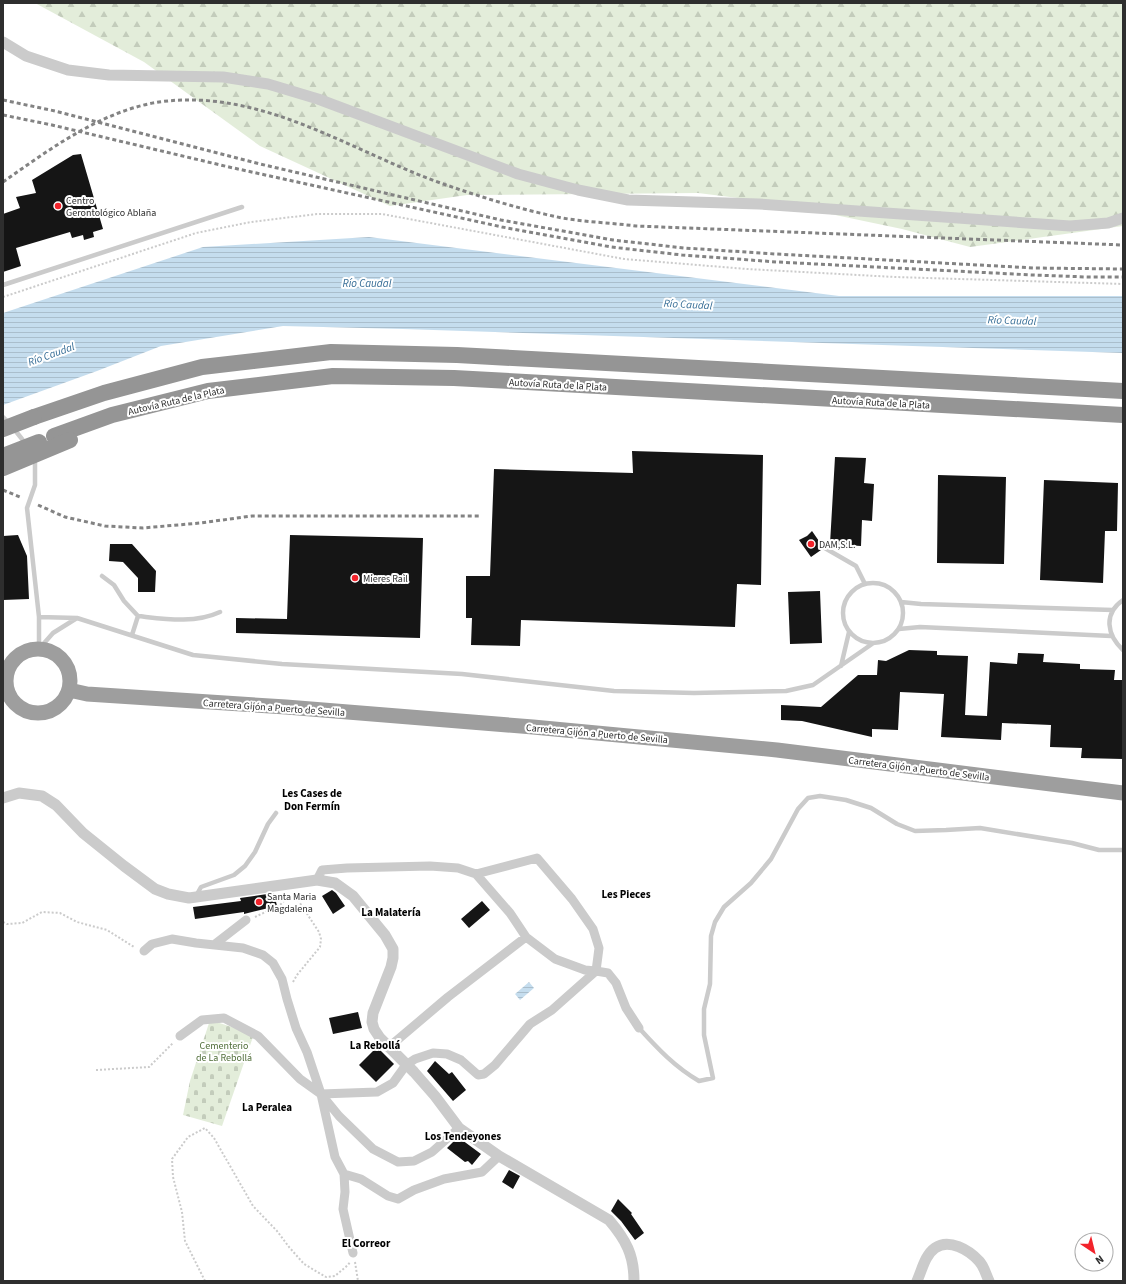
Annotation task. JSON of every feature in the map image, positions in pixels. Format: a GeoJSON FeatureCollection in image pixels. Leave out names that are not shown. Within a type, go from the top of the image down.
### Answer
{"type":"FeatureCollection","features":[{"type":"Feature","properties":{"kind":"highway"},"geometry":{"type":"LineString","coordinates":[[3,429],[104,393],[202,367],[331,352],[457,355],[1123,391]]}},
{"type":"Feature","properties":{"kind":"highway","name":"Autovía Ruta de la Plata"},"geometry":{"type":"LineString","coordinates":[[3,456],[112,415],[208,391],[334,376],[454,378],[1123,415]]}},
{"type":"Feature","properties":{"kind":"highway"},"geometry":{"type":"LineString","coordinates":[[3,468],[70,440],[208,391]]}},
{"type":"Feature","properties":{"kind":"highway"},"geometry":{"type":"LineString","coordinates":[[39,649],[53,652],[64,662],[70,675],[69,690],[60,704],[46,712],[30,712],[15,704],[5,690],[6,675],[12,661],[24,652],[39,649]]}},
{"type":"Feature","properties":{"kind":"highway","name":"Carretera Gijón a Puerto de Sevilla"},"geometry":{"type":"LineString","coordinates":[[69,690],[87,694],[278,707],[517,726],[769,749],[1123,793]]}},
{"type":"Feature","properties":{"kind":"street"},"geometry":{"type":"LineString","coordinates":[[3,42],[26,56],[68,70],[109,75],[224,77],[268,84],[318,99],[518,174],[578,190],[628,200],[759,204],[1070,226],[1108,223],[1123,218]]}},
{"type":"Feature","properties":{"kind":"street"},"geometry":{"type":"LineString","coordinates":[[3,798],[19,793],[42,796],[56,805],[83,833],[155,889],[168,894],[190,898],[318,880],[335,883],[353,896],[385,935],[393,949],[393,958],[376,1004],[372,1022],[374,1029],[435,1096],[459,1128],[499,1156],[609,1220],[628,1245],[632,1261],[634,1281]]}},
{"type":"Feature","properties":{"kind":"street"},"geometry":{"type":"LineString","coordinates":[[321,1094],[377,1092],[393,1083],[406,1065],[414,1059],[433,1053],[447,1054],[462,1060],[478,1075],[484,1074],[495,1065],[530,1024],[552,1010],[596,971],[599,948],[593,929],[572,899],[537,858],[476,874]]}},
{"type":"Feature","properties":{"kind":"street"},"geometry":{"type":"LineString","coordinates":[[318,880],[322,870],[347,868],[430,866],[458,868],[476,874],[510,913],[526,937],[555,959],[585,970],[608,973],[616,983],[626,1008],[639,1028]]}},
{"type":"Feature","properties":{"kind":"street"},"geometry":{"type":"LineString","coordinates":[[215,944],[246,920]]}},
{"type":"Feature","properties":{"kind":"street"},"geometry":{"type":"LineString","coordinates":[[389,1047],[448,997],[526,937]]}},
{"type":"Feature","properties":{"kind":"street"},"geometry":{"type":"LineString","coordinates":[[144,951],[152,944],[172,939],[243,948],[263,955],[273,963],[282,979],[286,999],[296,1028],[307,1052],[321,1094],[335,1157],[344,1174],[345,1192],[343,1209],[353,1253]]}},
{"type":"Feature","properties":{"kind":"street"},"geometry":{"type":"LineString","coordinates":[[180,1036],[202,1020],[224,1018],[258,1036],[300,1079],[321,1094],[338,1116],[373,1149],[398,1162],[414,1161],[432,1152],[459,1128]]}},
{"type":"Feature","properties":{"kind":"street"},"geometry":{"type":"LineString","coordinates":[[344,1174],[361,1180],[388,1196],[398,1199],[414,1190],[444,1179],[482,1172],[499,1156]]}},
{"type":"Feature","properties":{"kind":"street"},"geometry":{"type":"LineString","coordinates":[[917,1281],[927,1257],[934,1248],[944,1243],[964,1248],[980,1262],[989,1281]]}},
{"type":"Feature","properties":{"kind":"lane"},"geometry":{"type":"LineString","coordinates":[[3,285],[242,207]]}},
{"type":"Feature","properties":{"kind":"lane"},"geometry":{"type":"LineString","coordinates":[[3,417],[22,439],[35,463],[35,485],[27,508],[39,617],[39,649]]}},
{"type":"Feature","properties":{"kind":"lane"},"geometry":{"type":"LineString","coordinates":[[824,547],[856,566],[865,584]]}},
{"type":"Feature","properties":{"kind":"lane"},"geometry":{"type":"LineString","coordinates":[[102,576],[114,585],[124,601],[138,616],[177,620],[210,616],[220,612]]}},
{"type":"Feature","properties":{"kind":"lane"},"geometry":{"type":"LineString","coordinates":[[865,584],[877,584],[888,587],[897,595],[901,602],[903,617],[899,629],[891,638],[880,643],[872,644],[858,639],[849,632],[844,621],[843,610],[847,598],[855,590],[865,584]]}},
{"type":"Feature","properties":{"kind":"lane"},"geometry":{"type":"LineString","coordinates":[[1123,600],[1113,610],[1109,630],[1115,643],[1123,650]]}},
{"type":"Feature","properties":{"kind":"lane"},"geometry":{"type":"LineString","coordinates":[[901,602],[921,604],[1113,610]]}},
{"type":"Feature","properties":{"kind":"lane"},"geometry":{"type":"LineString","coordinates":[[132,635],[138,616]]}},
{"type":"Feature","properties":{"kind":"lane"},"geometry":{"type":"LineString","coordinates":[[39,617],[77,618],[193,655],[282,664],[462,674],[614,691],[694,693],[786,690],[813,685],[872,644]]}},
{"type":"Feature","properties":{"kind":"lane"},"geometry":{"type":"LineString","coordinates":[[39,649],[53,633],[77,618]]}},
{"type":"Feature","properties":{"kind":"lane"},"geometry":{"type":"LineString","coordinates":[[899,629],[920,627],[1111,636]]}},
{"type":"Feature","properties":{"kind":"lane"},"geometry":{"type":"LineString","coordinates":[[841,666],[849,632]]}},
{"type":"Feature","properties":{"kind":"lane"},"geometry":{"type":"LineString","coordinates":[[639,1028],[663,1055],[689,1075],[699,1081],[713,1078],[704,1035],[704,1009],[710,984],[710,936],[715,922],[724,907],[751,883],[771,859],[798,809],[808,798],[820,796],[846,800],[871,808],[897,824],[915,831],[980,828],[1072,843],[1099,850],[1123,850]]}},
{"type":"Feature","properties":{"kind":"lane"},"geometry":{"type":"LineString","coordinates":[[196,897],[201,887],[234,875],[245,866],[255,852],[268,824],[276,813]]}},
{"type":"Feature","properties":{"kind":"path"},"geometry":{"type":"LineString","coordinates":[[3,297],[196,233],[251,222],[316,214],[382,214],[632,259],[747,269],[895,277],[1123,284]]}},
{"type":"Feature","properties":{"kind":"path"},"geometry":{"type":"LineString","coordinates":[[292,986],[297,975],[320,947],[321,940],[319,932],[294,894]]}},
{"type":"Feature","properties":{"kind":"path"},"geometry":{"type":"LineString","coordinates":[[246,920],[280,905]]}},
{"type":"Feature","properties":{"kind":"path"},"geometry":{"type":"LineString","coordinates":[[3,922],[6,924],[22,923],[42,912],[60,913],[77,922],[107,930],[144,951]]}},
{"type":"Feature","properties":{"kind":"path"},"geometry":{"type":"LineString","coordinates":[[96,1070],[149,1067],[180,1036]]}},
{"type":"Feature","properties":{"kind":"path"},"geometry":{"type":"LineString","coordinates":[[205,1281],[185,1241],[182,1212],[173,1177],[172,1159],[188,1137],[205,1128],[214,1138],[253,1206],[278,1230],[289,1247],[304,1264],[326,1277],[335,1276],[348,1265],[353,1253]]}},
{"type":"Feature","properties":{"kind":"path"},"geometry":{"type":"LineString","coordinates":[[353,1253],[358,1281]]}},
{"type":"Feature","properties":{"kind":"green space"},"geometry":{"type":"Polygon","coordinates":[[[35,3],[1123,3],[1123,226],[970,247],[902,229],[778,203],[698,193],[467,195],[390,206],[260,146],[144,62],[35,3]]]}},
{"type":"Feature","properties":{"kind":"green space","name":"Cementerio de La Rebollá"},"geometry":{"type":"Polygon","coordinates":[[[210,1020],[254,1034],[222,1126],[183,1115],[190,1081],[210,1020]]]}},
{"type":"Feature","properties":{"kind":"water","name":"Río Caudal"},"geometry":{"type":"Polygon","coordinates":[[[369,237],[839,296],[1123,296],[1123,353],[283,326],[161,346],[3,405],[3,313],[203,247],[369,237]]]}},
{"type":"Feature","properties":{"kind":"water"},"geometry":{"type":"Polygon","coordinates":[[[529,982],[534,988],[520,1000],[515,994],[529,982]]]}},
{"type":"Feature","properties":{"kind":"building","name":"Centro Gerontológico Ablaña"},"geometry":{"type":"Polygon","coordinates":[[[81,154],[103,229],[93,232],[94,237],[84,240],[83,235],[72,238],[70,232],[16,248],[21,266],[3,272],[3,214],[20,208],[16,197],[36,193],[32,180],[73,155],[81,154]]]}},
{"type":"Feature","properties":{"kind":"building"},"geometry":{"type":"Polygon","coordinates":[[[632,451],[763,455],[761,585],[737,584],[735,627],[521,620],[520,646],[471,645],[472,618],[466,618],[466,576],[490,576],[494,469],[633,473],[632,451]]]}},
{"type":"Feature","properties":{"kind":"building"},"geometry":{"type":"Polygon","coordinates":[[[835,457],[866,458],[864,483],[874,484],[872,521],[862,520],[861,546],[830,544],[835,457]]]}},
{"type":"Feature","properties":{"kind":"building"},"geometry":{"type":"Polygon","coordinates":[[[938,475],[1006,477],[1004,564],[937,563],[938,475]]]}},
{"type":"Feature","properties":{"kind":"building"},"geometry":{"type":"Polygon","coordinates":[[[1044,480],[1118,483],[1117,531],[1105,531],[1103,583],[1040,580],[1044,480]]]}},
{"type":"Feature","properties":{"kind":"building","name":"DAM,S.L."},"geometry":{"type":"Polygon","coordinates":[[[812,531],[821,544],[819,547],[821,550],[811,557],[799,540],[807,536],[812,531]]]}},
{"type":"Feature","properties":{"kind":"building"},"geometry":{"type":"Polygon","coordinates":[[[18,535],[27,556],[29,599],[3,600],[3,536],[18,535]]]}},
{"type":"Feature","properties":{"kind":"building","name":"Mieres Rail"},"geometry":{"type":"Polygon","coordinates":[[[290,535],[423,538],[420,638],[236,633],[236,618],[287,619],[290,535]]]}},
{"type":"Feature","properties":{"kind":"building"},"geometry":{"type":"Polygon","coordinates":[[[110,544],[132,544],[156,571],[155,592],[138,592],[138,578],[123,562],[109,561],[110,544]]]}},
{"type":"Feature","properties":{"kind":"building"},"geometry":{"type":"Polygon","coordinates":[[[820,591],[822,643],[790,644],[788,592],[820,591]]]}},
{"type":"Feature","properties":{"kind":"building"},"geometry":{"type":"Polygon","coordinates":[[[909,650],[937,651],[937,655],[968,656],[965,715],[987,716],[990,662],[1017,664],[1018,653],[1044,654],[1043,662],[1080,664],[1080,669],[1115,670],[1114,680],[1123,680],[1123,759],[1081,758],[1082,748],[1050,747],[1051,725],[1002,723],[1001,740],[941,737],[944,694],[900,692],[898,730],[872,729],[872,737],[802,721],[781,720],[781,705],[821,707],[858,675],[877,675],[878,660],[886,661],[909,650]]]}},
{"type":"Feature","properties":{"kind":"building"},"geometry":{"type":"Polygon","coordinates":[[[332,890],[336,893],[345,906],[333,914],[322,896],[332,890]]]}},
{"type":"Feature","properties":{"kind":"building"},"geometry":{"type":"Polygon","coordinates":[[[274,893],[277,906],[244,914],[244,912],[195,919],[193,907],[241,901],[240,898],[274,893]]]}},
{"type":"Feature","properties":{"kind":"building"},"geometry":{"type":"Polygon","coordinates":[[[482,901],[490,910],[469,928],[461,919],[482,901]]]}},
{"type":"Feature","properties":{"kind":"building"},"geometry":{"type":"Polygon","coordinates":[[[358,1012],[362,1028],[333,1034],[329,1018],[358,1012]]]}},
{"type":"Feature","properties":{"kind":"building"},"geometry":{"type":"Polygon","coordinates":[[[377,1047],[394,1064],[376,1082],[359,1065],[377,1047]]]}},
{"type":"Feature","properties":{"kind":"building"},"geometry":{"type":"Polygon","coordinates":[[[435,1061],[449,1074],[452,1072],[466,1090],[453,1101],[427,1071],[435,1061]]]}},
{"type":"Feature","properties":{"kind":"building"},"geometry":{"type":"Polygon","coordinates":[[[458,1137],[481,1154],[472,1165],[468,1161],[465,1162],[447,1148],[458,1137]]]}},
{"type":"Feature","properties":{"kind":"building"},"geometry":{"type":"Polygon","coordinates":[[[509,1170],[520,1176],[513,1189],[502,1182],[509,1170]]]}},
{"type":"Feature","properties":{"kind":"building"},"geometry":{"type":"Polygon","coordinates":[[[618,1199],[632,1213],[631,1214],[644,1233],[635,1240],[621,1221],[611,1211],[618,1199]]]}},
{"type":"Feature","properties":{"kind":"railway"},"geometry":{"type":"LineString","coordinates":[[3,100],[55,111],[260,164],[501,220],[613,240],[684,248],[776,254],[1034,268],[1123,269]]}},
{"type":"Feature","properties":{"kind":"railway"},"geometry":{"type":"LineString","coordinates":[[3,182],[77,133],[117,114],[159,102],[196,100],[232,104],[267,112],[301,124],[435,181],[530,211],[580,221],[636,226],[1123,245]]}},
{"type":"Feature","properties":{"kind":"railway"},"geometry":{"type":"LineString","coordinates":[[3,115],[52,125],[229,167],[502,227],[611,247],[682,255],[777,262],[1033,275],[1123,277]]}},
{"type":"Feature","properties":{"kind":"railway"},"geometry":{"type":"LineString","coordinates":[[3,490],[20,497]]}},
{"type":"Feature","properties":{"kind":"railway"},"geometry":{"type":"LineString","coordinates":[[38,505],[65,517],[105,526],[143,528],[200,523],[252,516],[481,516]]}},
{"type":"Feature","properties":{"kind":"place","name":"Centro Gerontológico Ablaña"},"geometry":{"type":"Point","coordinates":[58,206]}},
{"type":"Feature","properties":{"kind":"place","name":"DAM,S.L."},"geometry":{"type":"Point","coordinates":[811,544]}},
{"type":"Feature","properties":{"kind":"place","name":"Mieres Rail"},"geometry":{"type":"Point","coordinates":[355,578]}},
{"type":"Feature","properties":{"kind":"place","name":"Santa Maria Magdalena"},"geometry":{"type":"Point","coordinates":[259,902]}},
{"type":"Feature","properties":{"kind":"district","name":"Les Cases de Don Fermín"},"geometry":{"type":"Point","coordinates":[312,799]}},
{"type":"Feature","properties":{"kind":"district","name":"Les Pieces"},"geometry":{"type":"Point","coordinates":[626,894]}},
{"type":"Feature","properties":{"kind":"district","name":"La Malatería"},"geometry":{"type":"Point","coordinates":[391,912]}},
{"type":"Feature","properties":{"kind":"district","name":"La Rebollá"},"geometry":{"type":"Point","coordinates":[375,1045]}},
{"type":"Feature","properties":{"kind":"district","name":"La Peralea"},"geometry":{"type":"Point","coordinates":[267,1107]}},
{"type":"Feature","properties":{"kind":"district","name":"Los Tendeyones"},"geometry":{"type":"Point","coordinates":[463,1136]}},
{"type":"Feature","properties":{"kind":"district","name":"El Correor"},"geometry":{"type":"Point","coordinates":[366,1243]}}]}
